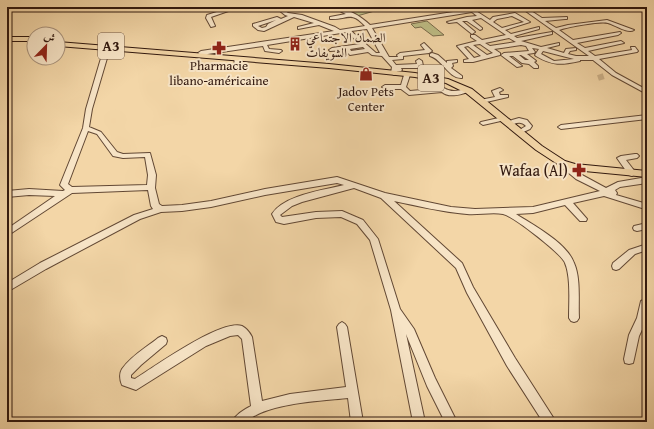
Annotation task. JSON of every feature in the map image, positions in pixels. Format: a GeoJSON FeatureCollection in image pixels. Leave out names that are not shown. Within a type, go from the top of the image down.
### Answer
{"type":"FeatureCollection","features":[{"type":"Feature","properties":{"kind":"highway"},"geometry":{"type":"LineString","coordinates":[[7,41],[26,40]]}},
{"type":"Feature","properties":{"kind":"highway","name":"A3"},"geometry":{"type":"LineString","coordinates":[[66,43],[201,53],[234,58]]}},
{"type":"Feature","properties":{"kind":"highway","name":"A3"},"geometry":{"type":"LineString","coordinates":[[66,43],[106,48],[329,66],[390,63],[405,74],[452,82],[467,90],[482,100],[506,122],[539,148],[562,163],[574,167],[647,174]]}},
{"type":"Feature","properties":{"kind":"street"},"geometry":{"type":"LineString","coordinates":[[214,26],[208,18],[209,16],[238,7]]}},
{"type":"Feature","properties":{"kind":"street"},"geometry":{"type":"LineString","coordinates":[[334,7],[357,17],[370,27],[380,30],[452,15],[464,11],[474,12],[509,7]]}},
{"type":"Feature","properties":{"kind":"street"},"geometry":{"type":"LineString","coordinates":[[234,58],[238,50],[349,32],[387,23],[494,7]]}},
{"type":"Feature","properties":{"kind":"street"},"geometry":{"type":"LineString","coordinates":[[271,10],[278,8],[287,14],[297,14],[333,28],[339,32]]}},
{"type":"Feature","properties":{"kind":"street"},"geometry":{"type":"LineString","coordinates":[[514,13],[522,9],[540,20],[565,22],[607,21],[632,30]]}},
{"type":"Feature","properties":{"kind":"street"},"geometry":{"type":"LineString","coordinates":[[464,11],[478,26]]}},
{"type":"Feature","properties":{"kind":"street"},"geometry":{"type":"LineString","coordinates":[[474,12],[510,36],[528,40],[542,49],[569,51]]}},
{"type":"Feature","properties":{"kind":"street"},"geometry":{"type":"LineString","coordinates":[[252,24],[297,14]]}},
{"type":"Feature","properties":{"kind":"street"},"geometry":{"type":"LineString","coordinates":[[335,20],[348,14]]}},
{"type":"Feature","properties":{"kind":"street"},"geometry":{"type":"LineString","coordinates":[[335,20],[348,14]]}},
{"type":"Feature","properties":{"kind":"street"},"geometry":{"type":"LineString","coordinates":[[442,17],[456,27],[478,26],[490,22],[495,18],[513,14],[528,22],[500,29]]}},
{"type":"Feature","properties":{"kind":"street"},"geometry":{"type":"LineString","coordinates":[[452,15],[489,48],[498,54],[466,61]]}},
{"type":"Feature","properties":{"kind":"street"},"geometry":{"type":"LineString","coordinates":[[449,22],[481,17]]}},
{"type":"Feature","properties":{"kind":"street"},"geometry":{"type":"LineString","coordinates":[[333,28],[335,20]]}},
{"type":"Feature","properties":{"kind":"street"},"geometry":{"type":"LineString","coordinates":[[540,20],[546,34],[557,44],[583,59]]}},
{"type":"Feature","properties":{"kind":"street"},"geometry":{"type":"LineString","coordinates":[[490,22],[510,27]]}},
{"type":"Feature","properties":{"kind":"street"},"geometry":{"type":"LineString","coordinates":[[489,48],[511,45],[546,34],[565,22]]}},
{"type":"Feature","properties":{"kind":"street"},"geometry":{"type":"LineString","coordinates":[[300,28],[320,23]]}},
{"type":"Feature","properties":{"kind":"street"},"geometry":{"type":"LineString","coordinates":[[320,23],[325,34]]}},
{"type":"Feature","properties":{"kind":"street"},"geometry":{"type":"LineString","coordinates":[[500,29],[517,24]]}},
{"type":"Feature","properties":{"kind":"street"},"geometry":{"type":"LineString","coordinates":[[201,53],[293,37],[370,27]]}},
{"type":"Feature","properties":{"kind":"street"},"geometry":{"type":"LineString","coordinates":[[370,27],[390,63]]}},
{"type":"Feature","properties":{"kind":"street"},"geometry":{"type":"LineString","coordinates":[[349,32],[374,54],[390,63],[420,66],[419,61]]}},
{"type":"Feature","properties":{"kind":"street"},"geometry":{"type":"LineString","coordinates":[[572,42],[618,33]]}},
{"type":"Feature","properties":{"kind":"street"},"geometry":{"type":"LineString","coordinates":[[528,40],[546,34]]}},
{"type":"Feature","properties":{"kind":"street"},"geometry":{"type":"LineString","coordinates":[[473,60],[459,46],[497,37],[546,34],[572,42],[595,58],[614,74],[647,92]]}},
{"type":"Feature","properties":{"kind":"street"},"geometry":{"type":"LineString","coordinates":[[484,36],[489,40]]}},
{"type":"Feature","properties":{"kind":"street"},"geometry":{"type":"LineString","coordinates":[[497,37],[511,45]]}},
{"type":"Feature","properties":{"kind":"street"},"geometry":{"type":"LineString","coordinates":[[528,40],[532,52],[504,55],[522,64],[536,67]]}},
{"type":"Feature","properties":{"kind":"street"},"geometry":{"type":"LineString","coordinates":[[584,50],[621,43]]}},
{"type":"Feature","properties":{"kind":"street"},"geometry":{"type":"LineString","coordinates":[[469,44],[486,57]]}},
{"type":"Feature","properties":{"kind":"street"},"geometry":{"type":"LineString","coordinates":[[557,44],[542,49],[538,55],[550,63],[556,64],[635,51],[633,48]]}},
{"type":"Feature","properties":{"kind":"street"},"geometry":{"type":"LineString","coordinates":[[331,49],[336,55],[346,49],[363,45]]}},
{"type":"Feature","properties":{"kind":"street"},"geometry":{"type":"LineString","coordinates":[[390,63],[401,58],[400,55],[429,51],[424,45]]}},
{"type":"Feature","properties":{"kind":"street"},"geometry":{"type":"LineString","coordinates":[[265,46],[267,50],[279,51]]}},
{"type":"Feature","properties":{"kind":"street"},"geometry":{"type":"LineString","coordinates":[[67,192],[64,185],[86,128],[92,98],[106,48]]}},
{"type":"Feature","properties":{"kind":"street"},"geometry":{"type":"LineString","coordinates":[[346,49],[369,50]]}},
{"type":"Feature","properties":{"kind":"street"},"geometry":{"type":"LineString","coordinates":[[234,58],[246,51]]}},
{"type":"Feature","properties":{"kind":"street"},"geometry":{"type":"LineString","coordinates":[[466,54],[478,51]]}},
{"type":"Feature","properties":{"kind":"street"},"geometry":{"type":"LineString","coordinates":[[522,53],[533,61],[522,64]]}},
{"type":"Feature","properties":{"kind":"street"},"geometry":{"type":"LineString","coordinates":[[514,54],[522,64]]}},
{"type":"Feature","properties":{"kind":"street"},"geometry":{"type":"LineString","coordinates":[[432,55],[436,56],[460,77]]}},
{"type":"Feature","properties":{"kind":"street"},"geometry":{"type":"LineString","coordinates":[[448,68],[450,66],[449,62],[455,61]]}},
{"type":"Feature","properties":{"kind":"street"},"geometry":{"type":"LineString","coordinates":[[390,63],[403,62]]}},
{"type":"Feature","properties":{"kind":"street"},"geometry":{"type":"LineString","coordinates":[[452,82],[463,74],[458,70]]}},
{"type":"Feature","properties":{"kind":"street"},"geometry":{"type":"LineString","coordinates":[[403,87],[405,74]]}},
{"type":"Feature","properties":{"kind":"street"},"geometry":{"type":"LineString","coordinates":[[604,76],[614,74]]}},
{"type":"Feature","properties":{"kind":"street"},"geometry":{"type":"LineString","coordinates":[[385,87],[403,87],[409,93],[444,90],[446,93],[462,93],[467,90]]}},
{"type":"Feature","properties":{"kind":"street"},"geometry":{"type":"LineString","coordinates":[[498,97],[495,91],[500,90]]}},
{"type":"Feature","properties":{"kind":"street"},"geometry":{"type":"LineString","coordinates":[[449,96],[456,93]]}},
{"type":"Feature","properties":{"kind":"street"},"geometry":{"type":"LineString","coordinates":[[482,100],[506,96]]}},
{"type":"Feature","properties":{"kind":"street"},"geometry":{"type":"LineString","coordinates":[[560,127],[647,117]]}},
{"type":"Feature","properties":{"kind":"street"},"geometry":{"type":"LineString","coordinates":[[483,123],[521,120],[527,122],[529,126],[528,128],[519,132]]}},
{"type":"Feature","properties":{"kind":"street"},"geometry":{"type":"LineString","coordinates":[[86,128],[98,132],[115,154],[123,156],[148,155],[152,175],[151,188],[156,207],[161,210]]}},
{"type":"Feature","properties":{"kind":"street"},"geometry":{"type":"LineString","coordinates":[[632,173],[621,158],[635,156]]}},
{"type":"Feature","properties":{"kind":"street"},"geometry":{"type":"LineString","coordinates":[[562,163],[579,177],[609,192],[646,207]]}},
{"type":"Feature","properties":{"kind":"street"},"geometry":{"type":"LineString","coordinates":[[7,288],[61,256],[126,222],[150,212],[211,204],[265,192],[337,180],[384,196],[451,210],[506,211],[533,210],[609,192],[618,185],[647,180]]}},
{"type":"Feature","properties":{"kind":"street"},"geometry":{"type":"LineString","coordinates":[[354,186],[294,201],[278,210],[276,214],[279,220],[284,221],[316,215],[342,214],[360,222],[374,239],[396,310],[419,422]]}},
{"type":"Feature","properties":{"kind":"street"},"geometry":{"type":"LineString","coordinates":[[7,194],[143,187],[151,188]]}},
{"type":"Feature","properties":{"kind":"street"},"geometry":{"type":"LineString","coordinates":[[7,233],[67,192]]}},
{"type":"Feature","properties":{"kind":"street"},"geometry":{"type":"LineString","coordinates":[[384,196],[459,266],[470,290],[512,362],[550,422]]}},
{"type":"Feature","properties":{"kind":"street"},"geometry":{"type":"LineString","coordinates":[[567,202],[582,219]]}},
{"type":"Feature","properties":{"kind":"street"},"geometry":{"type":"LineString","coordinates":[[150,212],[155,204]]}},
{"type":"Feature","properties":{"kind":"street"},"geometry":{"type":"LineString","coordinates":[[506,211],[557,248],[566,257],[571,268],[574,318]]}},
{"type":"Feature","properties":{"kind":"street"},"geometry":{"type":"LineString","coordinates":[[636,228],[647,226]]}},
{"type":"Feature","properties":{"kind":"street"},"geometry":{"type":"LineString","coordinates":[[616,266],[632,252],[647,247]]}},
{"type":"Feature","properties":{"kind":"street"},"geometry":{"type":"LineString","coordinates":[[629,359],[634,335],[642,319],[644,304],[647,302]]}},
{"type":"Feature","properties":{"kind":"street"},"geometry":{"type":"LineString","coordinates":[[396,310],[410,332],[431,382],[451,422]]}},
{"type":"Feature","properties":{"kind":"street"},"geometry":{"type":"LineString","coordinates":[[342,327],[351,392],[357,422]]}},
{"type":"Feature","properties":{"kind":"street"},"geometry":{"type":"LineString","coordinates":[[162,341],[137,361],[126,373],[126,381],[136,385],[172,362],[225,332],[233,329],[240,330],[247,338],[257,408]]}},
{"type":"Feature","properties":{"kind":"street"},"geometry":{"type":"LineString","coordinates":[[238,422],[241,418],[257,408],[314,396],[351,392]]}},
{"type":"Feature","properties":{"kind":"shaded area"},"geometry":{"type":"Polygon","coordinates":[[[360,7],[392,7],[390,11],[378,10],[357,16],[343,10],[360,7]]]}},
{"type":"Feature","properties":{"kind":"shaded area"},"geometry":{"type":"Polygon","coordinates":[[[427,21],[444,35],[433,36],[421,27],[415,28],[411,24],[427,21]]]}},
{"type":"Feature","properties":{"kind":"tunnel"},"geometry":{"type":"LineString","coordinates":[[598,78],[604,76]]}},
{"type":"Feature","properties":{"kind":"place","name":"الضمان الاجتماعي الشويفات"},"geometry":{"type":"Point","coordinates":[295,44]}},
{"type":"Feature","properties":{"kind":"place","name":"Pharmacie libano-américaine"},"geometry":{"type":"Point","coordinates":[219,48]}},
{"type":"Feature","properties":{"kind":"place","name":"Jadov Pets Center"},"geometry":{"type":"Point","coordinates":[366,74]}},
{"type":"Feature","properties":{"kind":"place","name":"Wafaa (Al)"},"geometry":{"type":"Point","coordinates":[579,170]}}]}
